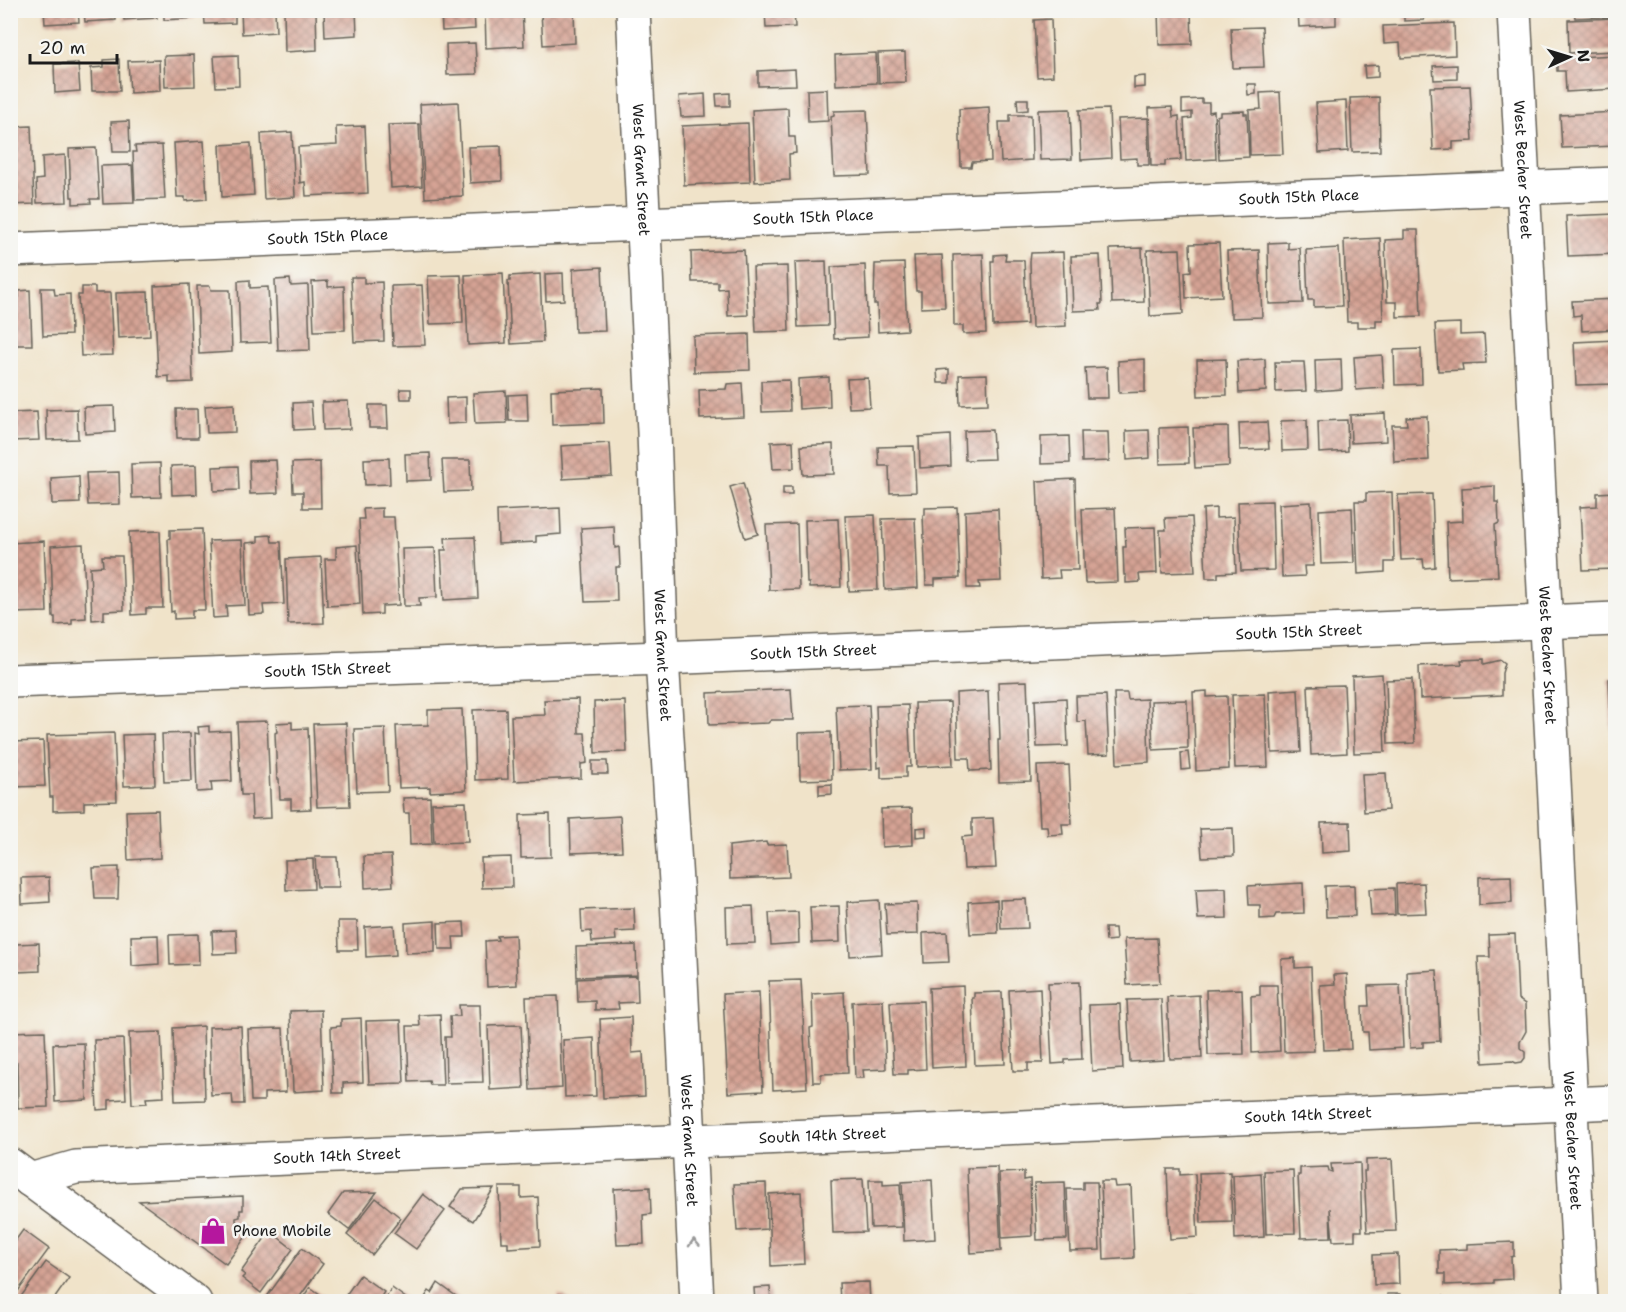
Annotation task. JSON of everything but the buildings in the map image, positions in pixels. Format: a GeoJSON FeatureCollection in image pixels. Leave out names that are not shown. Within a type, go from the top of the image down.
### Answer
{"type":"FeatureCollection","features":[{"type":"Feature","properties":{"kind":"street","name":"West Grant Street"},"geometry":{"type":"LineString","coordinates":[[633,10],[662,658],[697,1302]]}},
{"type":"Feature","properties":{"kind":"street","name":"West Becher Street"},"geometry":{"type":"LineString","coordinates":[[1514,10],[1581,1302]]}},
{"type":"Feature","properties":{"kind":"street","name":"South 15th Place"},"geometry":{"type":"LineString","coordinates":[[10,250],[1616,184]]}},
{"type":"Feature","properties":{"kind":"street","name":"South 15th Street"},"geometry":{"type":"LineString","coordinates":[[10,681],[662,658],[1616,619]]}},
{"type":"Feature","properties":{"kind":"street","name":"South 14th Street"},"geometry":{"type":"LineString","coordinates":[[20,1173],[76,1167],[1616,1102]]}},
{"type":"Feature","properties":{"kind":"street"},"geometry":{"type":"LineString","coordinates":[[20,1173],[195,1302]]}},
{"type":"Feature","properties":{"kind":"place","name":"Phone Mobile"},"geometry":{"type":"Point","coordinates":[213,1231]}}]}
